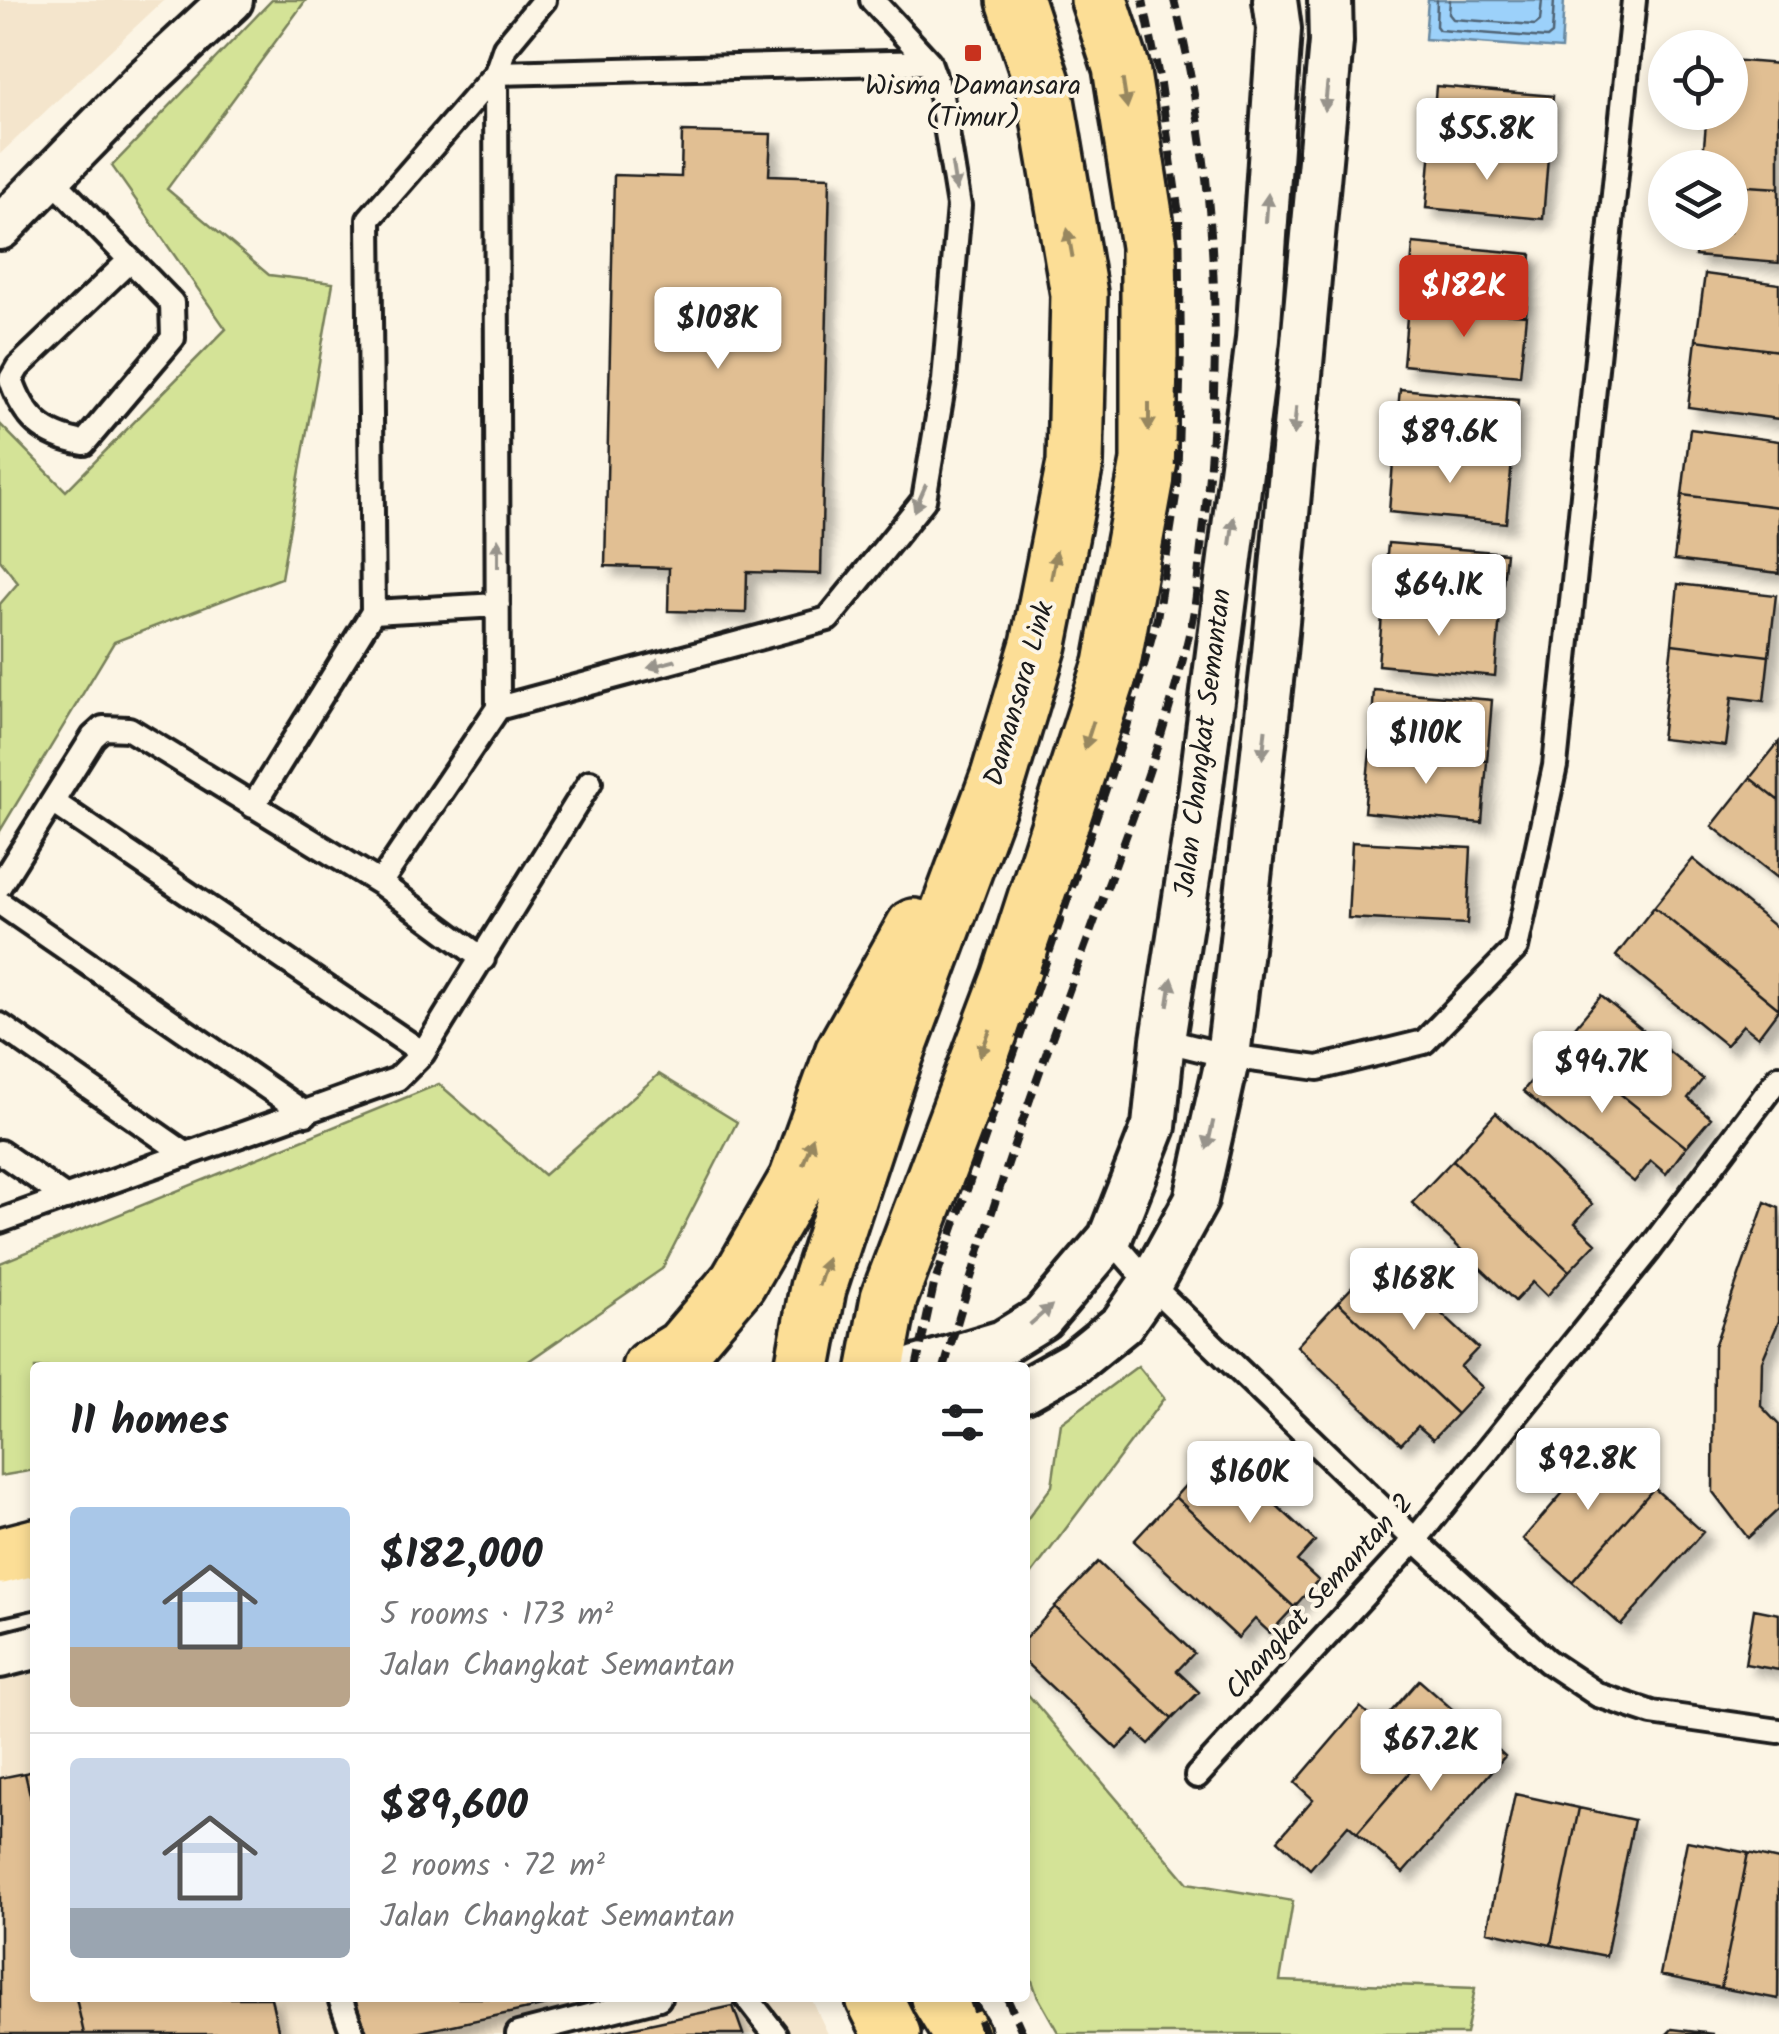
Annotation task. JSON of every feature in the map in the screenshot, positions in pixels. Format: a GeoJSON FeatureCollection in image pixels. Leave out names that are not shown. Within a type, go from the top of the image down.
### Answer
{"type":"FeatureCollection","features":[{"type":"Feature","properties":{"kind":"highway","name":"Damansara Link"},"geometry":{"type":"LineString","coordinates":[[804,1362],[818,1288],[888,1075],[999,776],[1038,644],[1075,463],[1079,294],[1044,88],[1015,0]]}},
{"type":"Feature","properties":{"kind":"highway"},"geometry":{"type":"LineString","coordinates":[[877,1362],[889,1298],[1010,978],[1112,664],[1149,461],[1149,246],[1121,67],[1099,0]]}},
{"type":"Feature","properties":{"kind":"highway"},"geometry":{"type":"LineString","coordinates":[[660,1362],[682,1348],[738,1282],[798,1180],[843,1053],[999,776]]}},
{"type":"Feature","properties":{"kind":"highway"},"geometry":{"type":"LineString","coordinates":[[0,1556],[30,1548]]}},
{"type":"Feature","properties":{"kind":"highway"},"geometry":{"type":"LineString","coordinates":[[876,2002],[892,2034]]}},
{"type":"Feature","properties":{"kind":"highway"},"geometry":{"type":"LineString","coordinates":[[941,2002],[961,2034]]}},
{"type":"Feature","properties":{"kind":"street"},"geometry":{"type":"LineString","coordinates":[[0,228],[230,0]]}},
{"type":"Feature","properties":{"kind":"street","name":"Jalan Changkat Semantan"},"geometry":{"type":"LineString","coordinates":[[935,1362],[1004,1342],[1042,1318],[1110,1238],[1154,1126],[1258,339],[1279,29],[1275,0]]}},
{"type":"Feature","properties":{"kind":"street","name":"Jalan Changkat Semantan"},"geometry":{"type":"LineString","coordinates":[[1030,1387],[1075,1362],[1122,1324],[1150,1284],[1196,1200],[1228,1056],[1274,654],[1331,42],[1330,0]]}},
{"type":"Feature","properties":{"kind":"street"},"geometry":{"type":"LineString","coordinates":[[0,1594],[30,1587]]}},
{"type":"Feature","properties":{"kind":"street"},"geometry":{"type":"LineString","coordinates":[[0,1656],[30,1649]]}},
{"type":"Feature","properties":{"kind":"lane"},"geometry":{"type":"LineString","coordinates":[[380,884],[498,708],[496,73],[505,48],[544,0]]}},
{"type":"Feature","properties":{"kind":"lane"},"geometry":{"type":"LineString","coordinates":[[498,708],[828,619],[924,500],[944,382],[959,206],[941,96],[929,62],[872,0]]}},
{"type":"Feature","properties":{"kind":"lane"},"geometry":{"type":"LineString","coordinates":[[1163,1040],[1228,1056],[1318,1068],[1424,1042],[1516,948],[1555,766],[1634,0]]}},
{"type":"Feature","properties":{"kind":"lane"},"geometry":{"type":"LineString","coordinates":[[252,806],[373,612],[369,219],[496,73],[929,62]]}},
{"type":"Feature","properties":{"kind":"lane"},"geometry":{"type":"LineString","coordinates":[[50,177],[172,303],[173,338],[84,443],[57,438],[20,406],[12,380],[18,367],[130,260]]}},
{"type":"Feature","properties":{"kind":"lane"},"geometry":{"type":"LineString","coordinates":[[373,612],[498,606]]}},
{"type":"Feature","properties":{"kind":"lane"},"geometry":{"type":"LineString","coordinates":[[0,886],[93,737],[103,728],[130,730],[380,884],[483,959]]}},
{"type":"Feature","properties":{"kind":"lane"},"geometry":{"type":"LineString","coordinates":[[0,1220],[398,1079],[423,1053],[590,782]]}},
{"type":"Feature","properties":{"kind":"lane"},"geometry":{"type":"LineString","coordinates":[[53,802],[423,1053]]}},
{"type":"Feature","properties":{"kind":"lane"},"geometry":{"type":"LineString","coordinates":[[0,903],[306,1114]]}},
{"type":"Feature","properties":{"kind":"lane"},"geometry":{"type":"LineString","coordinates":[[0,1025],[188,1155]]}},
{"type":"Feature","properties":{"kind":"lane","name":"Changkat Semantan 2"},"geometry":{"type":"LineString","coordinates":[[1197,1776],[1414,1540],[1649,1250],[1779,1076]]}},
{"type":"Feature","properties":{"kind":"lane"},"geometry":{"type":"LineString","coordinates":[[0,1152],[66,1198]]}},
{"type":"Feature","properties":{"kind":"lane"},"geometry":{"type":"LineString","coordinates":[[1110,1238],[1150,1284],[1414,1540],[1547,1661],[1598,1694],[1652,1713],[1779,1731]]}},
{"type":"Feature","properties":{"kind":"lane"},"geometry":{"type":"LineString","coordinates":[[341,2002],[353,2034]]}},
{"type":"Feature","properties":{"kind":"lane"},"geometry":{"type":"LineString","coordinates":[[518,2034],[643,2002]]}},
{"type":"Feature","properties":{"kind":"lane"},"geometry":{"type":"LineString","coordinates":[[751,2002],[775,2034]]}},
{"type":"Feature","properties":{"kind":"shaded area"},"geometry":{"type":"Polygon","coordinates":[[[0,0],[164,0],[0,154],[0,0]]]}},
{"type":"Feature","properties":{"kind":"shaded area"},"geometry":{"type":"Polygon","coordinates":[[[30,1674],[30,2002],[813,2002],[828,2034],[0,2034],[0,1682],[30,1674]]]}},
{"type":"Feature","properties":{"kind":"green space"},"geometry":{"type":"Polygon","coordinates":[[[272,0],[306,0],[167,189],[269,275],[333,283],[281,578],[114,642],[0,831],[0,604],[18,583],[0,560],[0,424],[66,491],[226,329],[112,166],[272,0]]]}},
{"type":"Feature","properties":{"kind":"green space"},"geometry":{"type":"Polygon","coordinates":[[[659,1074],[737,1122],[662,1269],[527,1362],[30,1362],[30,1471],[0,1476],[0,1263],[439,1084],[544,1175],[659,1074]]]}},
{"type":"Feature","properties":{"kind":"green space"},"geometry":{"type":"Polygon","coordinates":[[[1138,1366],[1164,1398],[1030,1576],[1030,1515],[1052,1486],[1061,1423],[1138,1366]]]}},
{"type":"Feature","properties":{"kind":"green space"},"geometry":{"type":"Polygon","coordinates":[[[1030,1697],[1188,1883],[1293,1901],[1280,1981],[1475,1988],[1466,2034],[1059,2034],[1030,1975],[1030,1697]]]}},
{"type":"Feature","properties":{"kind":"water"},"geometry":{"type":"Polygon","coordinates":[[[1428,0],[1564,0],[1561,49],[1425,39],[1428,0]]]}},
{"type":"Feature","properties":{"kind":"building"},"geometry":{"type":"Polygon","coordinates":[[[1748,61],[1779,64],[1779,188],[1748,186],[1748,150],[1704,150],[1705,130],[1748,130],[1748,61]]]}},
{"type":"Feature","properties":{"kind":"building"},"geometry":{"type":"Polygon","coordinates":[[[1436,86],[1553,96],[1548,157],[1431,147],[1436,86]]]}},
{"type":"Feature","properties":{"kind":"building"},"geometry":{"type":"Polygon","coordinates":[[[682,132],[771,134],[769,175],[830,177],[821,574],[747,572],[746,613],[668,611],[669,568],[605,566],[614,175],[681,177],[682,132]]]}},
{"type":"Feature","properties":{"kind":"building"},"geometry":{"type":"Polygon","coordinates":[[[1431,147],[1548,157],[1543,219],[1426,208],[1431,147]]]}},
{"type":"Feature","properties":{"kind":"building"},"geometry":{"type":"Polygon","coordinates":[[[1748,186],[1779,188],[1779,263],[1695,256],[1696,250],[1748,250],[1748,186]]]}},
{"type":"Feature","properties":{"kind":"building"},"geometry":{"type":"Polygon","coordinates":[[[1413,243],[1531,254],[1526,315],[1408,305],[1413,243]]]}},
{"type":"Feature","properties":{"kind":"building"},"geometry":{"type":"Polygon","coordinates":[[[1705,274],[1779,284],[1779,351],[1696,340],[1705,274]]]}},
{"type":"Feature","properties":{"kind":"building"},"geometry":{"type":"Polygon","coordinates":[[[1408,305],[1526,315],[1520,376],[1403,365],[1408,305]]]}},
{"type":"Feature","properties":{"kind":"building"},"geometry":{"type":"Polygon","coordinates":[[[1696,340],[1779,351],[1779,419],[1688,407],[1696,340]]]}},
{"type":"Feature","properties":{"kind":"building"},"geometry":{"type":"Polygon","coordinates":[[[1400,389],[1518,400],[1512,461],[1394,450],[1400,389]]]}},
{"type":"Feature","properties":{"kind":"building"},"geometry":{"type":"Polygon","coordinates":[[[1690,429],[1779,441],[1779,507],[1682,495],[1690,429]]]}},
{"type":"Feature","properties":{"kind":"building"},"geometry":{"type":"Polygon","coordinates":[[[1394,450],[1512,461],[1506,523],[1389,512],[1394,450]]]}},
{"type":"Feature","properties":{"kind":"building"},"geometry":{"type":"Polygon","coordinates":[[[1682,495],[1779,507],[1779,573],[1674,560],[1682,495]]]}},
{"type":"Feature","properties":{"kind":"building"},"geometry":{"type":"Polygon","coordinates":[[[1388,543],[1506,553],[1500,614],[1383,603],[1388,543]]]}},
{"type":"Feature","properties":{"kind":"building"},"geometry":{"type":"Polygon","coordinates":[[[1678,584],[1776,595],[1769,656],[1672,644],[1678,584]]]}},
{"type":"Feature","properties":{"kind":"building"},"geometry":{"type":"Polygon","coordinates":[[[1383,603],[1500,614],[1495,676],[1378,665],[1383,603]]]}},
{"type":"Feature","properties":{"kind":"building"},"geometry":{"type":"Polygon","coordinates":[[[1672,644],[1769,656],[1764,701],[1732,697],[1726,746],[1661,739],[1672,644]]]}},
{"type":"Feature","properties":{"kind":"building"},"geometry":{"type":"Polygon","coordinates":[[[1374,690],[1492,700],[1487,761],[1370,751],[1374,690]]]}},
{"type":"Feature","properties":{"kind":"building"},"geometry":{"type":"Polygon","coordinates":[[[1779,742],[1779,801],[1750,778],[1779,742]]]}},
{"type":"Feature","properties":{"kind":"building"},"geometry":{"type":"Polygon","coordinates":[[[1370,751],[1487,761],[1482,823],[1364,812],[1370,751]]]}},
{"type":"Feature","properties":{"kind":"building"},"geometry":{"type":"Polygon","coordinates":[[[1750,778],[1779,801],[1779,879],[1712,826],[1750,778]]]}},
{"type":"Feature","properties":{"kind":"building"},"geometry":{"type":"Polygon","coordinates":[[[1352,842],[1471,848],[1467,924],[1348,918],[1352,842]]]}},
{"type":"Feature","properties":{"kind":"building"},"geometry":{"type":"Polygon","coordinates":[[[1693,859],[1779,930],[1779,1009],[1654,907],[1693,859]]]}},
{"type":"Feature","properties":{"kind":"building"},"geometry":{"type":"Polygon","coordinates":[[[1654,907],[1779,1009],[1758,1037],[1743,1025],[1726,1045],[1616,956],[1654,907]]]}},
{"type":"Feature","properties":{"kind":"building"},"geometry":{"type":"Polygon","coordinates":[[[1601,996],[1703,1079],[1688,1098],[1711,1118],[1686,1147],[1560,1045],[1601,996]]]}},
{"type":"Feature","properties":{"kind":"building"},"geometry":{"type":"Polygon","coordinates":[[[1560,1045],[1686,1147],[1666,1174],[1651,1161],[1634,1182],[1523,1091],[1560,1045]]]}},
{"type":"Feature","properties":{"kind":"building"},"geometry":{"type":"Polygon","coordinates":[[[1496,1113],[1592,1204],[1575,1223],[1596,1243],[1569,1271],[1453,1160],[1496,1113]]]}},
{"type":"Feature","properties":{"kind":"building"},"geometry":{"type":"Polygon","coordinates":[[[1453,1160],[1569,1271],[1547,1296],[1533,1282],[1515,1301],[1412,1203],[1453,1160]]]}},
{"type":"Feature","properties":{"kind":"building"},"geometry":{"type":"Polygon","coordinates":[[[1765,1202],[1779,1208],[1779,1321],[1762,1361],[1761,1406],[1779,1425],[1779,1509],[1748,1538],[1713,1492],[1714,1347],[1765,1202]]]}},
{"type":"Feature","properties":{"kind":"building"},"geometry":{"type":"Polygon","coordinates":[[[1381,1257],[1478,1348],[1460,1367],[1482,1387],[1457,1414],[1338,1302],[1381,1257]]]}},
{"type":"Feature","properties":{"kind":"building"},"geometry":{"type":"Polygon","coordinates":[[[1338,1302],[1457,1414],[1433,1439],[1418,1426],[1401,1444],[1297,1346],[1338,1302]]]}},
{"type":"Feature","properties":{"kind":"building"},"geometry":{"type":"Polygon","coordinates":[[[1604,1445],[1654,1488],[1572,1582],[1523,1539],[1604,1445]]]}},
{"type":"Feature","properties":{"kind":"building"},"geometry":{"type":"Polygon","coordinates":[[[1217,1450],[1315,1541],[1297,1561],[1318,1580],[1294,1607],[1175,1497],[1217,1450]]]}},
{"type":"Feature","properties":{"kind":"building"},"geometry":{"type":"Polygon","coordinates":[[[1654,1488],[1703,1532],[1621,1625],[1572,1582],[1654,1488]]]}},
{"type":"Feature","properties":{"kind":"building"},"geometry":{"type":"Polygon","coordinates":[[[1175,1497],[1294,1607],[1270,1633],[1255,1619],[1238,1638],[1134,1541],[1175,1497]]]}},
{"type":"Feature","properties":{"kind":"building"},"geometry":{"type":"Polygon","coordinates":[[[1098,1562],[1194,1653],[1177,1671],[1199,1692],[1172,1719],[1055,1607],[1098,1562]]]}},
{"type":"Feature","properties":{"kind":"building"},"geometry":{"type":"Polygon","coordinates":[[[1055,1607],[1172,1719],[1149,1744],[1135,1731],[1117,1749],[1030,1667],[1030,1634],[1055,1607]]]}},
{"type":"Feature","properties":{"kind":"building"},"geometry":{"type":"Polygon","coordinates":[[[1754,1609],[1779,1614],[1779,1670],[1745,1664],[1754,1609]]]}},
{"type":"Feature","properties":{"kind":"building"},"geometry":{"type":"Polygon","coordinates":[[[1419,1680],[1459,1715],[1357,1833],[1348,1825],[1310,1869],[1278,1840],[1313,1799],[1295,1783],[1360,1707],[1380,1724],[1419,1680]]]}},
{"type":"Feature","properties":{"kind":"building"},"geometry":{"type":"Polygon","coordinates":[[[1459,1715],[1505,1756],[1403,1873],[1357,1833],[1459,1715]]]}},
{"type":"Feature","properties":{"kind":"building"},"geometry":{"type":"Polygon","coordinates":[[[25,1773],[30,1794],[30,2002],[77,2002],[84,2034],[0,2034],[0,1778],[25,1773]]]}},
{"type":"Feature","properties":{"kind":"building"},"geometry":{"type":"Polygon","coordinates":[[[1515,1794],[1579,1808],[1551,1945],[1487,1931],[1515,1794]]]}},
{"type":"Feature","properties":{"kind":"building"},"geometry":{"type":"Polygon","coordinates":[[[1579,1808],[1634,1820],[1606,1956],[1551,1945],[1579,1808]]]}},
{"type":"Feature","properties":{"kind":"building"},"geometry":{"type":"Polygon","coordinates":[[[1687,1841],[1748,1853],[1721,1988],[1660,1975],[1687,1841]]]}},
{"type":"Feature","properties":{"kind":"building"},"geometry":{"type":"Polygon","coordinates":[[[1748,1853],[1779,1860],[1778,1999],[1721,1988],[1748,1853]]]}},
{"type":"Feature","properties":{"kind":"building"},"geometry":{"type":"Polygon","coordinates":[[[77,2002],[272,2002],[279,2034],[84,2034],[77,2002]]]}},
{"type":"Feature","properties":{"kind":"building"},"geometry":{"type":"Polygon","coordinates":[[[353,2002],[561,2002],[411,2034],[361,2034],[353,2002]]]}},
{"type":"Feature","properties":{"kind":"building"},"geometry":{"type":"Polygon","coordinates":[[[733,2006],[743,2034],[602,2034],[733,2006]]]}},
{"type":"Feature","properties":{"kind":"building"},"geometry":{"type":"Polygon","coordinates":[[[1672,2029],[1714,2034],[1667,2034],[1672,2029]]]}},
{"type":"Feature","properties":{"kind":"railway"},"geometry":{"type":"LineString","coordinates":[[917,1362],[934,1285],[1125,734],[1157,618],[1177,490],[1179,214],[1159,77],[1143,0]]}},
{"type":"Feature","properties":{"kind":"railway"},"geometry":{"type":"LineString","coordinates":[[946,1362],[1024,1116],[1154,758],[1194,608],[1214,405],[1213,268],[1200,133],[1174,0]]}},
{"type":"Feature","properties":{"kind":"railway"},"geometry":{"type":"LineString","coordinates":[[973,2002],[985,2034]]}},
{"type":"Feature","properties":{"kind":"railway"},"geometry":{"type":"LineString","coordinates":[[1009,2002],[1023,2034]]}},
{"type":"Feature","properties":{"kind":"place","name":"Wisma Damansara (Timur)"},"geometry":{"type":"Point","coordinates":[973,53]}}]}
